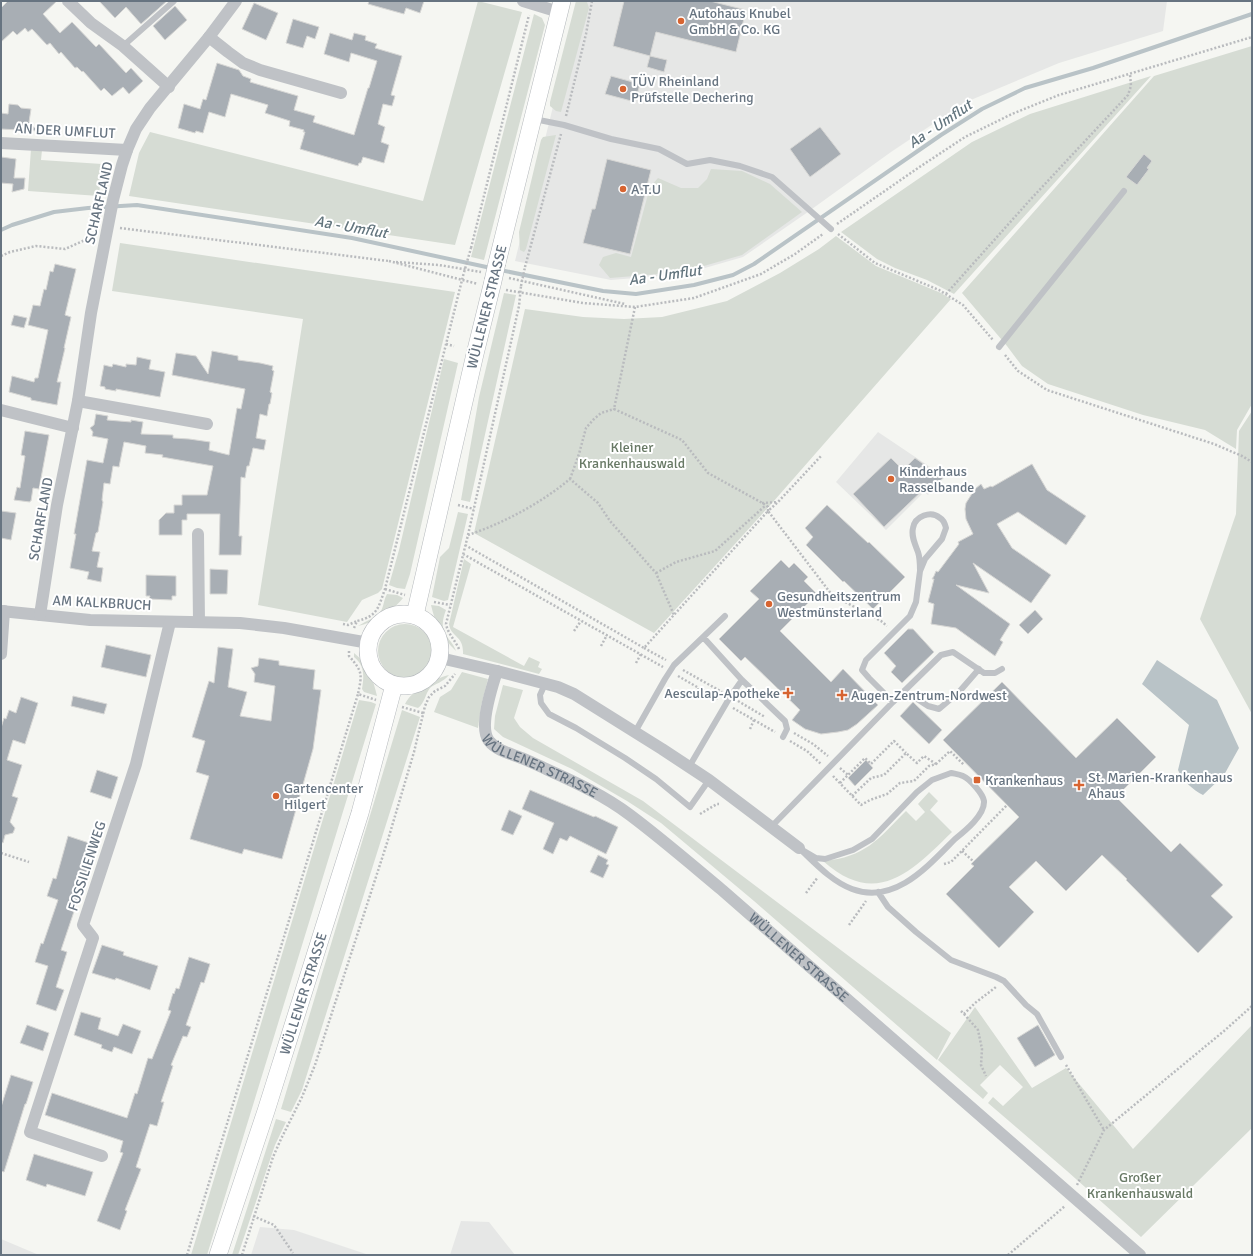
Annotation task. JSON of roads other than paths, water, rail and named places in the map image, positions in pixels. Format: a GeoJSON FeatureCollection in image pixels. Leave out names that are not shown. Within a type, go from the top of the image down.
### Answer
{"type":"FeatureCollection","features":[{"type":"Feature","properties":{"kind":"main road","name":"WÜLLENER STRASSE"},"geometry":{"type":"LineString","coordinates":[[415,615],[494,273],[561,6]]}},
{"type":"Feature","properties":{"kind":"main road"},"geometry":{"type":"LineString","coordinates":[[403,613],[415,615],[425,620],[433,627],[438,636],[441,647],[440,658],[436,669],[428,678],[418,684],[407,686],[394,685],[385,681],[376,673],[370,663],[368,652],[369,643],[374,630],[382,621],[403,613]]}},
{"type":"Feature","properties":{"kind":"main road","name":"WÜLLENER STRASSE"},"geometry":{"type":"LineString","coordinates":[[218,1255],[266,1111],[360,813],[394,685]]}},
{"type":"Feature","properties":{"kind":"street"},"geometry":{"type":"LineString","coordinates":[[68,1],[91,22],[123,46],[169,86]]}},
{"type":"Feature","properties":{"kind":"street","name":"SCHARFLAND"},"geometry":{"type":"LineString","coordinates":[[40,615],[57,505],[78,401],[91,313],[108,221],[127,150],[136,129],[150,108],[209,37],[236,1]]}},
{"type":"Feature","properties":{"kind":"street"},"geometry":{"type":"LineString","coordinates":[[527,2],[561,6]]}},
{"type":"Feature","properties":{"kind":"street"},"geometry":{"type":"LineString","coordinates":[[209,37],[243,63],[260,70],[341,93]]}},
{"type":"Feature","properties":{"kind":"street","name":"AN DER UMFLUT"},"geometry":{"type":"LineString","coordinates":[[1,143],[127,150]]}},
{"type":"Feature","properties":{"kind":"street"},"geometry":{"type":"LineString","coordinates":[[78,401],[207,424]]}},
{"type":"Feature","properties":{"kind":"street"},"geometry":{"type":"LineString","coordinates":[[1,410],[73,428]]}},
{"type":"Feature","properties":{"kind":"street"},"geometry":{"type":"LineString","coordinates":[[198,534],[199,622]]}},
{"type":"Feature","properties":{"kind":"street","name":"AM KALKBRUCH"},"geometry":{"type":"LineString","coordinates":[[1,654],[2,611],[90,620],[240,623],[284,628],[369,643]]}},
{"type":"Feature","properties":{"kind":"street","name":"FOSSILIENWEG"},"geometry":{"type":"LineString","coordinates":[[102,1156],[30,1132],[93,938],[83,925],[136,764],[170,622]]}},
{"type":"Feature","properties":{"kind":"street"},"geometry":{"type":"LineString","coordinates":[[440,658],[558,687],[574,694],[709,780],[799,848]]}},
{"type":"Feature","properties":{"kind":"street","name":"WÜLLENER STRASSE"},"geometry":{"type":"LineString","coordinates":[[497,671],[488,704],[485,726],[485,734],[488,741],[495,747],[580,785],[636,819],[722,890],[1140,1255]]}},
{"type":"Feature","properties":{"kind":"lane"},"geometry":{"type":"LineString","coordinates":[[123,46],[174,1]]}},
{"type":"Feature","properties":{"kind":"lane"},"geometry":{"type":"LineString","coordinates":[[533,118],[564,125],[611,139],[659,149],[687,164],[710,160],[740,166],[772,177],[829,227]]}},
{"type":"Feature","properties":{"kind":"lane"},"geometry":{"type":"LineString","coordinates":[[999,347],[1124,191]]}},
{"type":"Feature","properties":{"kind":"lane"},"geometry":{"type":"LineString","coordinates":[[893,702],[862,670],[866,660],[910,616],[916,602],[920,571],[920,562],[912,536],[912,528],[915,521],[921,516],[935,514],[944,523],[946,528],[942,539],[925,559],[920,571]]}},
{"type":"Feature","properties":{"kind":"lane"},"geometry":{"type":"LineString","coordinates":[[635,732],[674,665],[725,616]]}},
{"type":"Feature","properties":{"kind":"lane"},"geometry":{"type":"LineString","coordinates":[[703,637],[742,680],[785,721],[787,729],[783,737]]}},
{"type":"Feature","properties":{"kind":"lane"},"geometry":{"type":"LineString","coordinates":[[770,827],[941,655],[953,652],[984,673],[995,673],[1002,669]]}},
{"type":"Feature","properties":{"kind":"lane"},"geometry":{"type":"LineString","coordinates":[[901,694],[914,696],[928,706],[939,710],[980,670]]}},
{"type":"Feature","properties":{"kind":"lane"},"geometry":{"type":"LineString","coordinates":[[690,767],[730,697],[742,680]]}},
{"type":"Feature","properties":{"kind":"lane"},"geometry":{"type":"LineString","coordinates":[[545,684],[540,695],[541,703],[549,714],[576,728],[625,758],[656,779],[690,807],[709,780]]}},
{"type":"Feature","properties":{"kind":"lane"},"geometry":{"type":"LineString","coordinates":[[951,773],[965,777],[982,794],[984,800],[983,808],[975,820],[921,873],[892,890],[863,892],[852,889],[828,875],[799,848],[816,858],[825,859],[853,850],[872,839],[917,792],[932,780],[951,773]]}},
{"type":"Feature","properties":{"kind":"lane"},"geometry":{"type":"LineString","coordinates":[[878,892],[888,907],[951,960],[1004,981],[1026,1005],[1037,1014],[1062,1057]]}},
{"type":"Feature","properties":{"kind":"waterway","name":"Aa - Umflut"},"geometry":{"type":"LineString","coordinates":[[500,270],[603,291],[636,294],[694,285],[733,275],[754,264],[941,135],[982,109],[1025,88],[1093,68],[1252,14]]}},
{"type":"Feature","properties":{"kind":"waterway","name":"Aa - Umflut"},"geometry":{"type":"LineString","coordinates":[[1,230],[54,212],[137,205],[352,238],[491,268]]}},
{"type":"Feature","properties":{"kind":"place","name":"Autohaus Knubel GmbH & Co. KG"},"geometry":{"type":"Point","coordinates":[681,21]}},
{"type":"Feature","properties":{"kind":"place","name":"TÜV Rheinland Prüfstelle Dechering"},"geometry":{"type":"Point","coordinates":[623,89]}},
{"type":"Feature","properties":{"kind":"place","name":"A.T.U"},"geometry":{"type":"Point","coordinates":[623,189]}},
{"type":"Feature","properties":{"kind":"place","name":"Kinderhaus Rasselbande"},"geometry":{"type":"Point","coordinates":[891,479]}},
{"type":"Feature","properties":{"kind":"place","name":"Gesundheitszentrum Westmünsterland"},"geometry":{"type":"Point","coordinates":[769,604]}},
{"type":"Feature","properties":{"kind":"place","name":"Aesculap-Apotheke"},"geometry":{"type":"Point","coordinates":[788,693]}},
{"type":"Feature","properties":{"kind":"place","name":"Augen-Zentrum-Nordwest"},"geometry":{"type":"Point","coordinates":[842,695]}},
{"type":"Feature","properties":{"kind":"place","name":"Krankenhaus"},"geometry":{"type":"Point","coordinates":[977,780]}},
{"type":"Feature","properties":{"kind":"place","name":"St. Marien-Krankenhaus Ahaus"},"geometry":{"type":"Point","coordinates":[1079,785]}},
{"type":"Feature","properties":{"kind":"place","name":"Gartencenter Hilgert"},"geometry":{"type":"Point","coordinates":[276,796]}},
{"type":"Feature","properties":{"kind":"park label","name":"Kleiner Krankenhauswald"},"geometry":{"type":"Point","coordinates":[632,456]}},
{"type":"Feature","properties":{"kind":"park label","name":"Großer Krankenhauswald"},"geometry":{"type":"Point","coordinates":[1140,1186]}}]}
